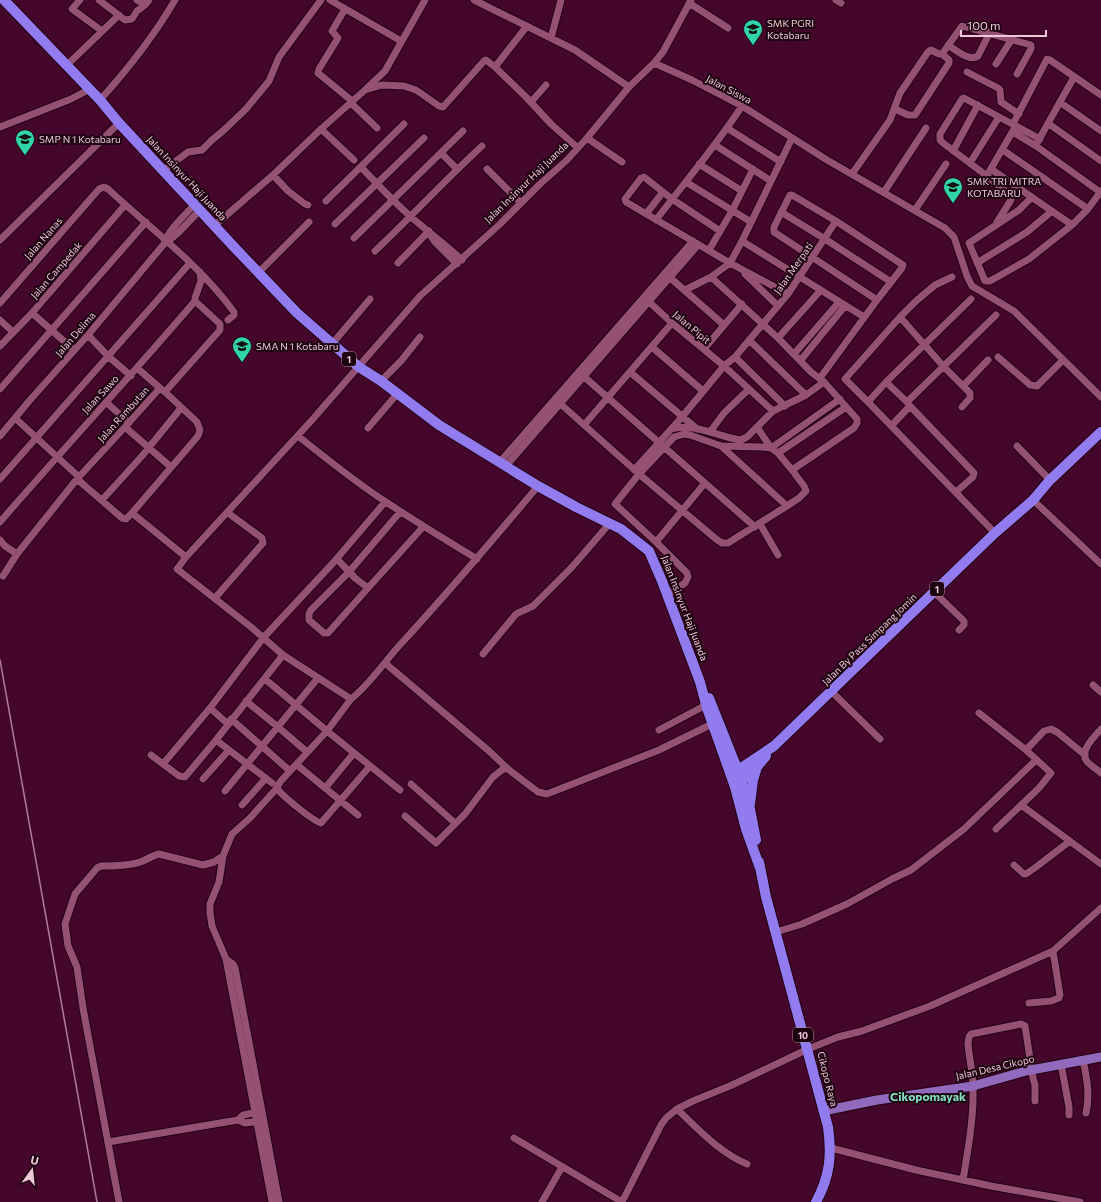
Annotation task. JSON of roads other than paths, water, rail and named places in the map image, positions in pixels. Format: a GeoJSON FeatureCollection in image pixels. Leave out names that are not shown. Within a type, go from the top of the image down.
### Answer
{"type":"FeatureCollection","features":[{"type":"Feature","properties":{"kind":"highway","name":"Jalan Insinyur Haji Juanda"},"geometry":{"type":"LineString","coordinates":[[4,0],[68,65],[119,123],[258,273],[297,313],[332,344],[359,367],[381,381],[439,425],[538,486],[576,507],[610,523],[633,538],[648,552],[657,567],[700,682],[712,724],[734,773]]}},
{"type":"Feature","properties":{"kind":"highway","name":"Jalan By Pass Simpang Jomin"},"geometry":{"type":"LineString","coordinates":[[738,784],[774,746],[832,692],[995,533],[1033,500],[1050,480],[1101,432]]}},
{"type":"Feature","properties":{"kind":"highway","name":"Jalan Insinyur Haji Juanda"},"geometry":{"type":"LineString","coordinates":[[700,682],[713,705],[734,758],[734,773]]}},
{"type":"Feature","properties":{"kind":"highway"},"geometry":{"type":"LineString","coordinates":[[734,758],[743,763],[756,764],[750,809]]}},
{"type":"Feature","properties":{"kind":"highway","name":"Jalan By Pass Simpang Jomin"},"geometry":{"type":"LineString","coordinates":[[734,773],[756,764]]}},
{"type":"Feature","properties":{"kind":"highway","name":"1"},"geometry":{"type":"LineString","coordinates":[[734,773],[738,784]]}},
{"type":"Feature","properties":{"kind":"highway","name":"Cikopo Raya"},"geometry":{"type":"LineString","coordinates":[[738,784],[746,829],[760,868]]}},
{"type":"Feature","properties":{"kind":"highway","name":"Cikopo Raya"},"geometry":{"type":"LineString","coordinates":[[738,784],[750,809],[760,868],[828,1127],[831,1148],[830,1158],[826,1180],[816,1202]]}},
{"type":"Feature","properties":{"kind":"main road","name":"Jalan Desa Cikopo"},"geometry":{"type":"LineString","coordinates":[[823,1111],[877,1100],[973,1086],[1031,1070],[1101,1056]]}},
{"type":"Feature","properties":{"kind":"street"},"geometry":{"type":"LineString","coordinates":[[0,5],[4,0]]}},
{"type":"Feature","properties":{"kind":"street"},"geometry":{"type":"LineString","coordinates":[[80,0],[72,9],[102,31]]}},
{"type":"Feature","properties":{"kind":"street"},"geometry":{"type":"LineString","coordinates":[[99,0],[125,20],[132,19],[137,11],[147,3]]}},
{"type":"Feature","properties":{"kind":"street"},"geometry":{"type":"LineString","coordinates":[[137,0],[147,3]]}},
{"type":"Feature","properties":{"kind":"street"},"geometry":{"type":"LineString","coordinates":[[100,100],[141,50],[175,0]]}},
{"type":"Feature","properties":{"kind":"street"},"geometry":{"type":"LineString","coordinates":[[164,170],[188,152],[202,150],[246,108],[269,81],[279,57],[321,0]]}},
{"type":"Feature","properties":{"kind":"street"},"geometry":{"type":"LineString","coordinates":[[330,0],[401,41]]}},
{"type":"Feature","properties":{"kind":"street"},"geometry":{"type":"LineString","coordinates":[[214,226],[274,175],[321,129],[385,71],[425,0]]}},
{"type":"Feature","properties":{"kind":"street"},"geometry":{"type":"LineString","coordinates":[[474,0],[575,50],[629,87]]}},
{"type":"Feature","properties":{"kind":"street"},"geometry":{"type":"LineString","coordinates":[[551,38],[561,0]]}},
{"type":"Feature","properties":{"kind":"street"},"geometry":{"type":"LineString","coordinates":[[690,1],[728,28]]}},
{"type":"Feature","properties":{"kind":"street","name":"Jalan Insinyur Haji Juanda"},"geometry":{"type":"LineString","coordinates":[[359,367],[420,296],[499,225],[578,148],[629,87],[654,63],[668,45],[690,1]]}},
{"type":"Feature","properties":{"kind":"street"},"geometry":{"type":"LineString","coordinates":[[345,9],[333,31],[338,38],[318,72],[351,101],[377,128]]}},
{"type":"Feature","properties":{"kind":"street"},"geometry":{"type":"LineString","coordinates":[[68,65],[119,15]]}},
{"type":"Feature","properties":{"kind":"street"},"geometry":{"type":"LineString","coordinates":[[494,67],[527,26]]}},
{"type":"Feature","properties":{"kind":"street"},"geometry":{"type":"LineString","coordinates":[[942,54],[962,26],[990,32],[1029,44],[1032,47],[1017,74]]}},
{"type":"Feature","properties":{"kind":"street"},"geometry":{"type":"LineString","coordinates":[[948,45],[968,57],[974,58],[978,56],[990,32]]}},
{"type":"Feature","properties":{"kind":"street"},"geometry":{"type":"LineString","coordinates":[[996,64],[1012,39]]}},
{"type":"Feature","properties":{"kind":"street"},"geometry":{"type":"LineString","coordinates":[[852,174],[890,120],[900,93],[928,52],[931,50],[942,54],[949,60],[949,63],[915,115],[908,115],[895,109]]}},
{"type":"Feature","properties":{"kind":"street"},"geometry":{"type":"LineString","coordinates":[[987,176],[1003,150],[1046,59],[1050,60],[1101,95]]}},
{"type":"Feature","properties":{"kind":"street"},"geometry":{"type":"LineString","coordinates":[[364,90],[382,85],[404,86],[416,90],[439,106],[443,107],[486,60],[532,102],[551,124],[578,148]]}},
{"type":"Feature","properties":{"kind":"street","name":"Jalan Siswa"},"geometry":{"type":"LineString","coordinates":[[654,63],[692,80],[742,106],[792,138],[915,210],[951,233],[954,237],[967,276],[972,286],[1014,311],[1101,397]]}},
{"type":"Feature","properties":{"kind":"street"},"geometry":{"type":"LineString","coordinates":[[967,72],[998,88],[1000,90],[1001,102],[1019,114]]}},
{"type":"Feature","properties":{"kind":"street"},"geometry":{"type":"LineString","coordinates":[[1036,146],[1074,77]]}},
{"type":"Feature","properties":{"kind":"street"},"geometry":{"type":"LineString","coordinates":[[532,102],[546,85]]}},
{"type":"Feature","properties":{"kind":"street"},"geometry":{"type":"LineString","coordinates":[[0,127],[71,99],[90,89]]}},
{"type":"Feature","properties":{"kind":"street"},"geometry":{"type":"LineString","coordinates":[[995,224],[1012,200],[1012,197],[940,140],[940,134],[963,98],[968,98],[999,116],[1036,146],[1100,191],[1088,209],[1072,225],[1029,259],[986,282],[983,280],[968,243],[995,224],[1019,210],[1032,197]]}},
{"type":"Feature","properties":{"kind":"street"},"geometry":{"type":"LineString","coordinates":[[1061,103],[1101,131]]}},
{"type":"Feature","properties":{"kind":"street"},"geometry":{"type":"LineString","coordinates":[[953,151],[978,105]]}},
{"type":"Feature","properties":{"kind":"street"},"geometry":{"type":"LineString","coordinates":[[656,220],[698,164],[728,128],[742,106]]}},
{"type":"Feature","properties":{"kind":"street"},"geometry":{"type":"LineString","coordinates":[[970,163],[999,116]]}},
{"type":"Feature","properties":{"kind":"street"},"geometry":{"type":"LineString","coordinates":[[0,240],[119,123]]}},
{"type":"Feature","properties":{"kind":"street"},"geometry":{"type":"LineString","coordinates":[[326,201],[404,124]]}},
{"type":"Feature","properties":{"kind":"street"},"geometry":{"type":"LineString","coordinates":[[1049,124],[1101,161]]}},
{"type":"Feature","properties":{"kind":"street"},"geometry":{"type":"LineString","coordinates":[[1014,127],[1040,139]]}},
{"type":"Feature","properties":{"kind":"street"},"geometry":{"type":"LineString","coordinates":[[728,128],[781,162]]}},
{"type":"Feature","properties":{"kind":"street"},"geometry":{"type":"LineString","coordinates":[[884,192],[926,128]]}},
{"type":"Feature","properties":{"kind":"street"},"geometry":{"type":"LineString","coordinates":[[321,129],[354,160]]}},
{"type":"Feature","properties":{"kind":"street"},"geometry":{"type":"LineString","coordinates":[[354,238],[463,131]]}},
{"type":"Feature","properties":{"kind":"street"},"geometry":{"type":"LineString","coordinates":[[335,224],[424,138]]}},
{"type":"Feature","properties":{"kind":"street"},"geometry":{"type":"LineString","coordinates":[[587,138],[622,162]]}},
{"type":"Feature","properties":{"kind":"street"},"geometry":{"type":"LineString","coordinates":[[685,290],[712,277],[730,264],[792,138]]}},
{"type":"Feature","properties":{"kind":"street"},"geometry":{"type":"LineString","coordinates":[[715,145],[771,181]]}},
{"type":"Feature","properties":{"kind":"street"},"geometry":{"type":"LineString","coordinates":[[375,251],[482,146]]}},
{"type":"Feature","properties":{"kind":"street"},"geometry":{"type":"LineString","coordinates":[[1003,150],[1088,209]]}},
{"type":"Feature","properties":{"kind":"street"},"geometry":{"type":"LineString","coordinates":[[441,153],[457,169]]}},
{"type":"Feature","properties":{"kind":"street"},"geometry":{"type":"LineString","coordinates":[[698,164],[742,191]]}},
{"type":"Feature","properties":{"kind":"street"},"geometry":{"type":"LineString","coordinates":[[915,210],[946,164]]}},
{"type":"Feature","properties":{"kind":"street"},"geometry":{"type":"LineString","coordinates":[[361,167],[411,217],[430,232],[435,242],[459,262]]}},
{"type":"Feature","properties":{"kind":"street"},"geometry":{"type":"LineString","coordinates":[[487,169],[520,203]]}},
{"type":"Feature","properties":{"kind":"street"},"geometry":{"type":"LineString","coordinates":[[709,250],[732,211],[753,169]]}},
{"type":"Feature","properties":{"kind":"street"},"geometry":{"type":"LineString","coordinates":[[992,169],[1072,225]]}},
{"type":"Feature","properties":{"kind":"street"},"geometry":{"type":"LineString","coordinates":[[274,175],[288,190],[308,205]]}},
{"type":"Feature","properties":{"kind":"street"},"geometry":{"type":"LineString","coordinates":[[720,230],[672,199],[643,177],[626,197],[626,202],[656,220],[709,250],[730,264],[788,294]]}},
{"type":"Feature","properties":{"kind":"street"},"geometry":{"type":"LineString","coordinates":[[686,182],[751,222]]}},
{"type":"Feature","properties":{"kind":"street","name":"Jalan Nanas"},"geometry":{"type":"LineString","coordinates":[[0,303],[102,187],[108,189],[125,205]]}},
{"type":"Feature","properties":{"kind":"street"},"geometry":{"type":"LineString","coordinates":[[646,214],[663,192]]}},
{"type":"Feature","properties":{"kind":"street"},"geometry":{"type":"LineString","coordinates":[[671,429],[697,429],[741,440],[747,437],[773,411],[806,395],[822,380],[864,317],[902,268],[902,264],[836,221],[792,195],[789,196],[774,227],[774,232],[877,300]]}},
{"type":"Feature","properties":{"kind":"street"},"geometry":{"type":"LineString","coordinates":[[125,205],[146,222],[200,272],[234,312],[234,315],[228,320]]}},
{"type":"Feature","properties":{"kind":"street","name":"Jalan Campedak"},"geometry":{"type":"LineString","coordinates":[[0,346],[32,313],[125,205]]}},
{"type":"Feature","properties":{"kind":"street","name":"Jalan Delima"},"geometry":{"type":"LineString","coordinates":[[0,436],[74,350],[88,336],[166,241],[197,208]]}},
{"type":"Feature","properties":{"kind":"street"},"geometry":{"type":"LineString","coordinates":[[977,263],[1027,232],[1052,211]]}},
{"type":"Feature","properties":{"kind":"street"},"geometry":{"type":"LineString","coordinates":[[781,212],[891,282]]}},
{"type":"Feature","properties":{"kind":"street","name":"Jalan Merpati"},"geometry":{"type":"LineString","coordinates":[[662,445],[671,429],[724,366],[734,357],[788,294],[836,221]]}},
{"type":"Feature","properties":{"kind":"street"},"geometry":{"type":"LineString","coordinates":[[0,389],[146,222]]}},
{"type":"Feature","properties":{"kind":"street"},"geometry":{"type":"LineString","coordinates":[[258,273],[309,222]]}},
{"type":"Feature","properties":{"kind":"street"},"geometry":{"type":"LineString","coordinates":[[398,263],[430,232]]}},
{"type":"Feature","properties":{"kind":"street"},"geometry":{"type":"LineString","coordinates":[[742,241],[864,317]]}},
{"type":"Feature","properties":{"kind":"street"},"geometry":{"type":"LineString","coordinates":[[502,465],[696,243]]}},
{"type":"Feature","properties":{"kind":"street"},"geometry":{"type":"LineString","coordinates":[[0,479],[190,263]]}},
{"type":"Feature","properties":{"kind":"street"},"geometry":{"type":"LineString","coordinates":[[738,268],[778,306]]}},
{"type":"Feature","properties":{"kind":"street","name":"Jalan Sawo"},"geometry":{"type":"LineString","coordinates":[[0,522],[57,456],[131,376],[195,301],[201,282],[200,272]]}},
{"type":"Feature","properties":{"kind":"street"},"geometry":{"type":"LineString","coordinates":[[668,276],[724,325]]}},
{"type":"Feature","properties":{"kind":"street"},"geometry":{"type":"LineString","coordinates":[[712,277],[763,323],[800,361],[822,380],[857,420],[857,424],[854,428],[792,470]]}},
{"type":"Feature","properties":{"kind":"street"},"geometry":{"type":"LineString","coordinates":[[952,277],[935,285],[916,301],[844,379],[995,533]]}},
{"type":"Feature","properties":{"kind":"street"},"geometry":{"type":"LineString","coordinates":[[778,338],[820,290]]}},
{"type":"Feature","properties":{"kind":"street"},"geometry":{"type":"LineString","coordinates":[[332,344],[370,299]]}},
{"type":"Feature","properties":{"kind":"street","name":"Jalan Pipit"},"geometry":{"type":"LineString","coordinates":[[647,299],[672,323],[724,366],[773,411]]}},
{"type":"Feature","properties":{"kind":"street"},"geometry":{"type":"LineString","coordinates":[[868,402],[886,382],[971,299]]}},
{"type":"Feature","properties":{"kind":"street","name":"Jalan Rambutan"},"geometry":{"type":"LineString","coordinates":[[3,576],[26,541],[78,478],[127,425],[220,330],[220,324],[195,301]]}},
{"type":"Feature","properties":{"kind":"street"},"geometry":{"type":"LineString","coordinates":[[704,349],[742,304]]}},
{"type":"Feature","properties":{"kind":"street"},"geometry":{"type":"LineString","coordinates":[[794,354],[842,304]]}},
{"type":"Feature","properties":{"kind":"street"},"geometry":{"type":"LineString","coordinates":[[800,361],[842,304]]}},
{"type":"Feature","properties":{"kind":"street"},"geometry":{"type":"LineString","coordinates":[[32,313],[52,329],[74,350]]}},
{"type":"Feature","properties":{"kind":"street"},"geometry":{"type":"LineString","coordinates":[[891,426],[909,404],[944,367],[996,315]]}},
{"type":"Feature","properties":{"kind":"street"},"geometry":{"type":"LineString","coordinates":[[900,317],[944,367],[964,386],[970,398],[962,407]]}},
{"type":"Feature","properties":{"kind":"street"},"geometry":{"type":"LineString","coordinates":[[0,320],[13,332]]}},
{"type":"Feature","properties":{"kind":"street"},"geometry":{"type":"LineString","coordinates":[[584,424],[672,323]]}},
{"type":"Feature","properties":{"kind":"street"},"geometry":{"type":"LineString","coordinates":[[88,336],[131,376]]}},
{"type":"Feature","properties":{"kind":"street"},"geometry":{"type":"LineString","coordinates":[[381,381],[420,337]]}},
{"type":"Feature","properties":{"kind":"street"},"geometry":{"type":"LineString","coordinates":[[748,340],[806,395]]}},
{"type":"Feature","properties":{"kind":"street"},"geometry":{"type":"LineString","coordinates":[[652,347],[703,391]]}},
{"type":"Feature","properties":{"kind":"street"},"geometry":{"type":"LineString","coordinates":[[734,357],[785,406]]}},
{"type":"Feature","properties":{"kind":"street"},"geometry":{"type":"LineString","coordinates":[[998,357],[1028,383],[1034,386],[1037,386],[1064,360]]}},
{"type":"Feature","properties":{"kind":"street"},"geometry":{"type":"LineString","coordinates":[[964,386],[988,360]]}},
{"type":"Feature","properties":{"kind":"street"},"geometry":{"type":"LineString","coordinates":[[351,699],[283,655],[264,637],[177,569],[186,557],[228,513],[359,367]]}},
{"type":"Feature","properties":{"kind":"street"},"geometry":{"type":"LineString","coordinates":[[16,418],[57,456],[112,511],[123,519],[126,519],[198,436],[200,430],[198,422],[137,368]]}},
{"type":"Feature","properties":{"kind":"street"},"geometry":{"type":"LineString","coordinates":[[630,372],[697,429]]}},
{"type":"Feature","properties":{"kind":"street"},"geometry":{"type":"LineString","coordinates":[[581,374],[705,483],[757,525],[778,555]]}},
{"type":"Feature","properties":{"kind":"street"},"geometry":{"type":"LineString","coordinates":[[886,382],[909,404],[974,473],[973,477],[956,492]]}},
{"type":"Feature","properties":{"kind":"street"},"geometry":{"type":"LineString","coordinates":[[710,432],[724,414],[749,389]]}},
{"type":"Feature","properties":{"kind":"street"},"geometry":{"type":"LineString","coordinates":[[368,428],[397,394]]}},
{"type":"Feature","properties":{"kind":"street"},"geometry":{"type":"LineString","coordinates":[[667,594],[686,583],[688,575],[656,542],[615,504],[637,472],[662,445],[674,437],[684,434],[721,446],[753,446],[771,448],[840,399]]}},
{"type":"Feature","properties":{"kind":"street"},"geometry":{"type":"LineString","coordinates":[[558,401],[682,511],[716,540],[722,543],[728,543],[787,506],[802,496],[806,491],[792,470],[778,453],[771,448],[756,427]]}},
{"type":"Feature","properties":{"kind":"street"},"geometry":{"type":"LineString","coordinates":[[106,402],[148,448],[171,467]]}},
{"type":"Feature","properties":{"kind":"street"},"geometry":{"type":"LineString","coordinates":[[778,453],[846,407]]}},
{"type":"Feature","properties":{"kind":"street"},"geometry":{"type":"LineString","coordinates":[[102,500],[181,408]]}},
{"type":"Feature","properties":{"kind":"street"},"geometry":{"type":"LineString","coordinates":[[298,436],[352,479],[385,502],[423,527],[477,559]]}},
{"type":"Feature","properties":{"kind":"street"},"geometry":{"type":"LineString","coordinates":[[721,446],[787,506]]}},
{"type":"Feature","properties":{"kind":"street"},"geometry":{"type":"LineString","coordinates":[[1017,446],[1050,480]]}},
{"type":"Feature","properties":{"kind":"street"},"geometry":{"type":"LineString","coordinates":[[656,542],[705,483]]}},
{"type":"Feature","properties":{"kind":"street"},"geometry":{"type":"LineString","coordinates":[[272,783],[278,785],[297,765],[351,699],[477,559],[538,486]]}},
{"type":"Feature","properties":{"kind":"street"},"geometry":{"type":"LineString","coordinates":[[1033,500],[1101,564]]}},
{"type":"Feature","properties":{"kind":"street"},"geometry":{"type":"LineString","coordinates":[[163,764],[210,708],[264,637],[336,559],[385,502]]}},
{"type":"Feature","properties":{"kind":"street"},"geometry":{"type":"LineString","coordinates":[[400,512],[349,572],[309,614],[309,620],[324,633],[328,633],[423,527]]}},
{"type":"Feature","properties":{"kind":"street"},"geometry":{"type":"LineString","coordinates":[[132,513],[186,557]]}},
{"type":"Feature","properties":{"kind":"street"},"geometry":{"type":"LineString","coordinates":[[215,598],[262,543],[262,538],[228,513]]}},
{"type":"Feature","properties":{"kind":"street"},"geometry":{"type":"LineString","coordinates":[[483,654],[516,614],[533,606],[572,567],[610,523]]}},
{"type":"Feature","properties":{"kind":"street"},"geometry":{"type":"LineString","coordinates":[[0,540],[5,546],[17,554]]}},
{"type":"Feature","properties":{"kind":"street"},"geometry":{"type":"LineString","coordinates":[[336,559],[368,588]]}},
{"type":"Feature","properties":{"kind":"street"},"geometry":{"type":"LineString","coordinates":[[934,592],[964,621],[964,625],[959,630]]}},
{"type":"Feature","properties":{"kind":"street"},"geometry":{"type":"LineString","coordinates":[[151,755],[179,776],[184,777],[216,740],[283,655]]}},
{"type":"Feature","properties":{"kind":"street"},"geometry":{"type":"LineString","coordinates":[[385,663],[489,751],[508,769],[538,792],[547,794],[659,750],[712,724]]}},
{"type":"Feature","properties":{"kind":"street"},"geometry":{"type":"LineString","coordinates":[[265,678],[326,731],[400,790]]}},
{"type":"Feature","properties":{"kind":"street"},"geometry":{"type":"LineString","coordinates":[[225,791],[318,678]]}},
{"type":"Feature","properties":{"kind":"street"},"geometry":{"type":"LineString","coordinates":[[1092,685],[1101,692]]}},
{"type":"Feature","properties":{"kind":"street"},"geometry":{"type":"LineString","coordinates":[[832,692],[880,739]]}},
{"type":"Feature","properties":{"kind":"street"},"geometry":{"type":"LineString","coordinates":[[246,701],[307,752]]}},
{"type":"Feature","properties":{"kind":"street"},"geometry":{"type":"LineString","coordinates":[[659,730],[706,705]]}},
{"type":"Feature","properties":{"kind":"street"},"geometry":{"type":"LineString","coordinates":[[210,708],[230,721],[262,746],[290,771]]}},
{"type":"Feature","properties":{"kind":"street"},"geometry":{"type":"LineString","coordinates":[[979,713],[1051,772],[1051,775],[996,829]]}},
{"type":"Feature","properties":{"kind":"street"},"geometry":{"type":"LineString","coordinates":[[1026,750],[1044,731],[1051,729],[1085,755]]}},
{"type":"Feature","properties":{"kind":"street"},"geometry":{"type":"LineString","coordinates":[[1101,729],[1088,746],[1085,755],[1087,762],[1101,773]]}},
{"type":"Feature","properties":{"kind":"street"},"geometry":{"type":"LineString","coordinates":[[216,740],[272,783],[291,802],[318,822],[323,821],[370,766]]}},
{"type":"Feature","properties":{"kind":"street"},"geometry":{"type":"LineString","coordinates":[[203,779],[229,750]]}},
{"type":"Feature","properties":{"kind":"street"},"geometry":{"type":"LineString","coordinates":[[326,787],[354,753]]}},
{"type":"Feature","properties":{"kind":"street"},"geometry":{"type":"LineString","coordinates":[[776,932],[802,924],[847,904],[911,870],[964,829],[988,804],[1036,760]]}},
{"type":"Feature","properties":{"kind":"street"},"geometry":{"type":"LineString","coordinates":[[297,765],[358,814]]}},
{"type":"Feature","properties":{"kind":"street"},"geometry":{"type":"LineString","coordinates":[[405,816],[436,843],[465,814],[493,777],[503,769],[508,769]]}},
{"type":"Feature","properties":{"kind":"street"},"geometry":{"type":"LineString","coordinates":[[242,805],[272,783]]}},
{"type":"Feature","properties":{"kind":"street"},"geometry":{"type":"LineString","coordinates":[[272,783],[250,818],[232,834],[222,856],[218,882],[210,908],[212,926],[226,959],[258,1113],[279,1202]]}},
{"type":"Feature","properties":{"kind":"street"},"geometry":{"type":"LineString","coordinates":[[411,784],[455,823]]}},
{"type":"Feature","properties":{"kind":"street"},"geometry":{"type":"LineString","coordinates":[[1021,805],[1101,864]]}},
{"type":"Feature","properties":{"kind":"street"},"geometry":{"type":"LineString","coordinates":[[1014,865],[1026,874],[1036,868],[1070,841]]}},
{"type":"Feature","properties":{"kind":"street"},"geometry":{"type":"LineString","coordinates":[[119,1202],[83,1008],[77,967],[68,946],[65,924],[76,894],[97,868],[101,866],[135,863],[144,861],[153,855],[159,854],[203,865],[214,862],[222,856]]}},
{"type":"Feature","properties":{"kind":"street"},"geometry":{"type":"LineString","coordinates":[[514,1138],[622,1202],[661,1125],[666,1118],[677,1109],[808,1049],[838,1037],[862,1031],[930,1006],[1053,951],[1101,908]]}},
{"type":"Feature","properties":{"kind":"street"},"geometry":{"type":"LineString","coordinates":[[1029,1003],[1051,1001],[1059,998],[1060,995],[1053,951]]}},
{"type":"Feature","properties":{"kind":"street"},"geometry":{"type":"LineString","coordinates":[[963,1180],[972,1123],[973,1086],[968,1037],[973,1033],[1023,1025],[1026,1028],[1031,1070],[1035,1085],[1035,1101]]}},
{"type":"Feature","properties":{"kind":"street"},"geometry":{"type":"LineString","coordinates":[[1083,1060],[1087,1077],[1088,1104],[1086,1113]]}},
{"type":"Feature","properties":{"kind":"street"},"geometry":{"type":"LineString","coordinates":[[1061,1064],[1070,1115]]}},
{"type":"Feature","properties":{"kind":"street"},"geometry":{"type":"LineString","coordinates":[[677,1109],[722,1151],[733,1159],[747,1164]]}},
{"type":"Feature","properties":{"kind":"street"},"geometry":{"type":"LineString","coordinates":[[238,1120],[243,1115],[258,1113]]}},
{"type":"Feature","properties":{"kind":"street"},"geometry":{"type":"LineString","coordinates":[[108,1142],[238,1120],[245,1123],[260,1121]]}},
{"type":"Feature","properties":{"kind":"street"},"geometry":{"type":"LineString","coordinates":[[260,1121],[272,1202]]}},
{"type":"Feature","properties":{"kind":"street"},"geometry":{"type":"LineString","coordinates":[[831,1148],[916,1170],[1014,1191],[1080,1202]]}},
{"type":"Feature","properties":{"kind":"street"},"geometry":{"type":"LineString","coordinates":[[542,1202],[562,1166]]}},
{"type":"Feature","properties":{"kind":"railway"},"geometry":{"type":"LineString","coordinates":[[0,660],[97,1202]]}},
{"type":"Feature","properties":{"kind":"place","name":"SMK PGRI Kotabaru"},"geometry":{"type":"Point","coordinates":[753,46]}},
{"type":"Feature","properties":{"kind":"place","name":"SMP N 1 Kotabaru"},"geometry":{"type":"Point","coordinates":[25,156]}},
{"type":"Feature","properties":{"kind":"place","name":"SMK TRI MITRA KOTABARU"},"geometry":{"type":"Point","coordinates":[953,204]}},
{"type":"Feature","properties":{"kind":"place","name":"SMA N 1 Kotabaru"},"geometry":{"type":"Point","coordinates":[242,363]}},
{"type":"Feature","properties":{"kind":"district","name":"Cikopomayak"},"geometry":{"type":"Point","coordinates":[928,1096]}}]}
